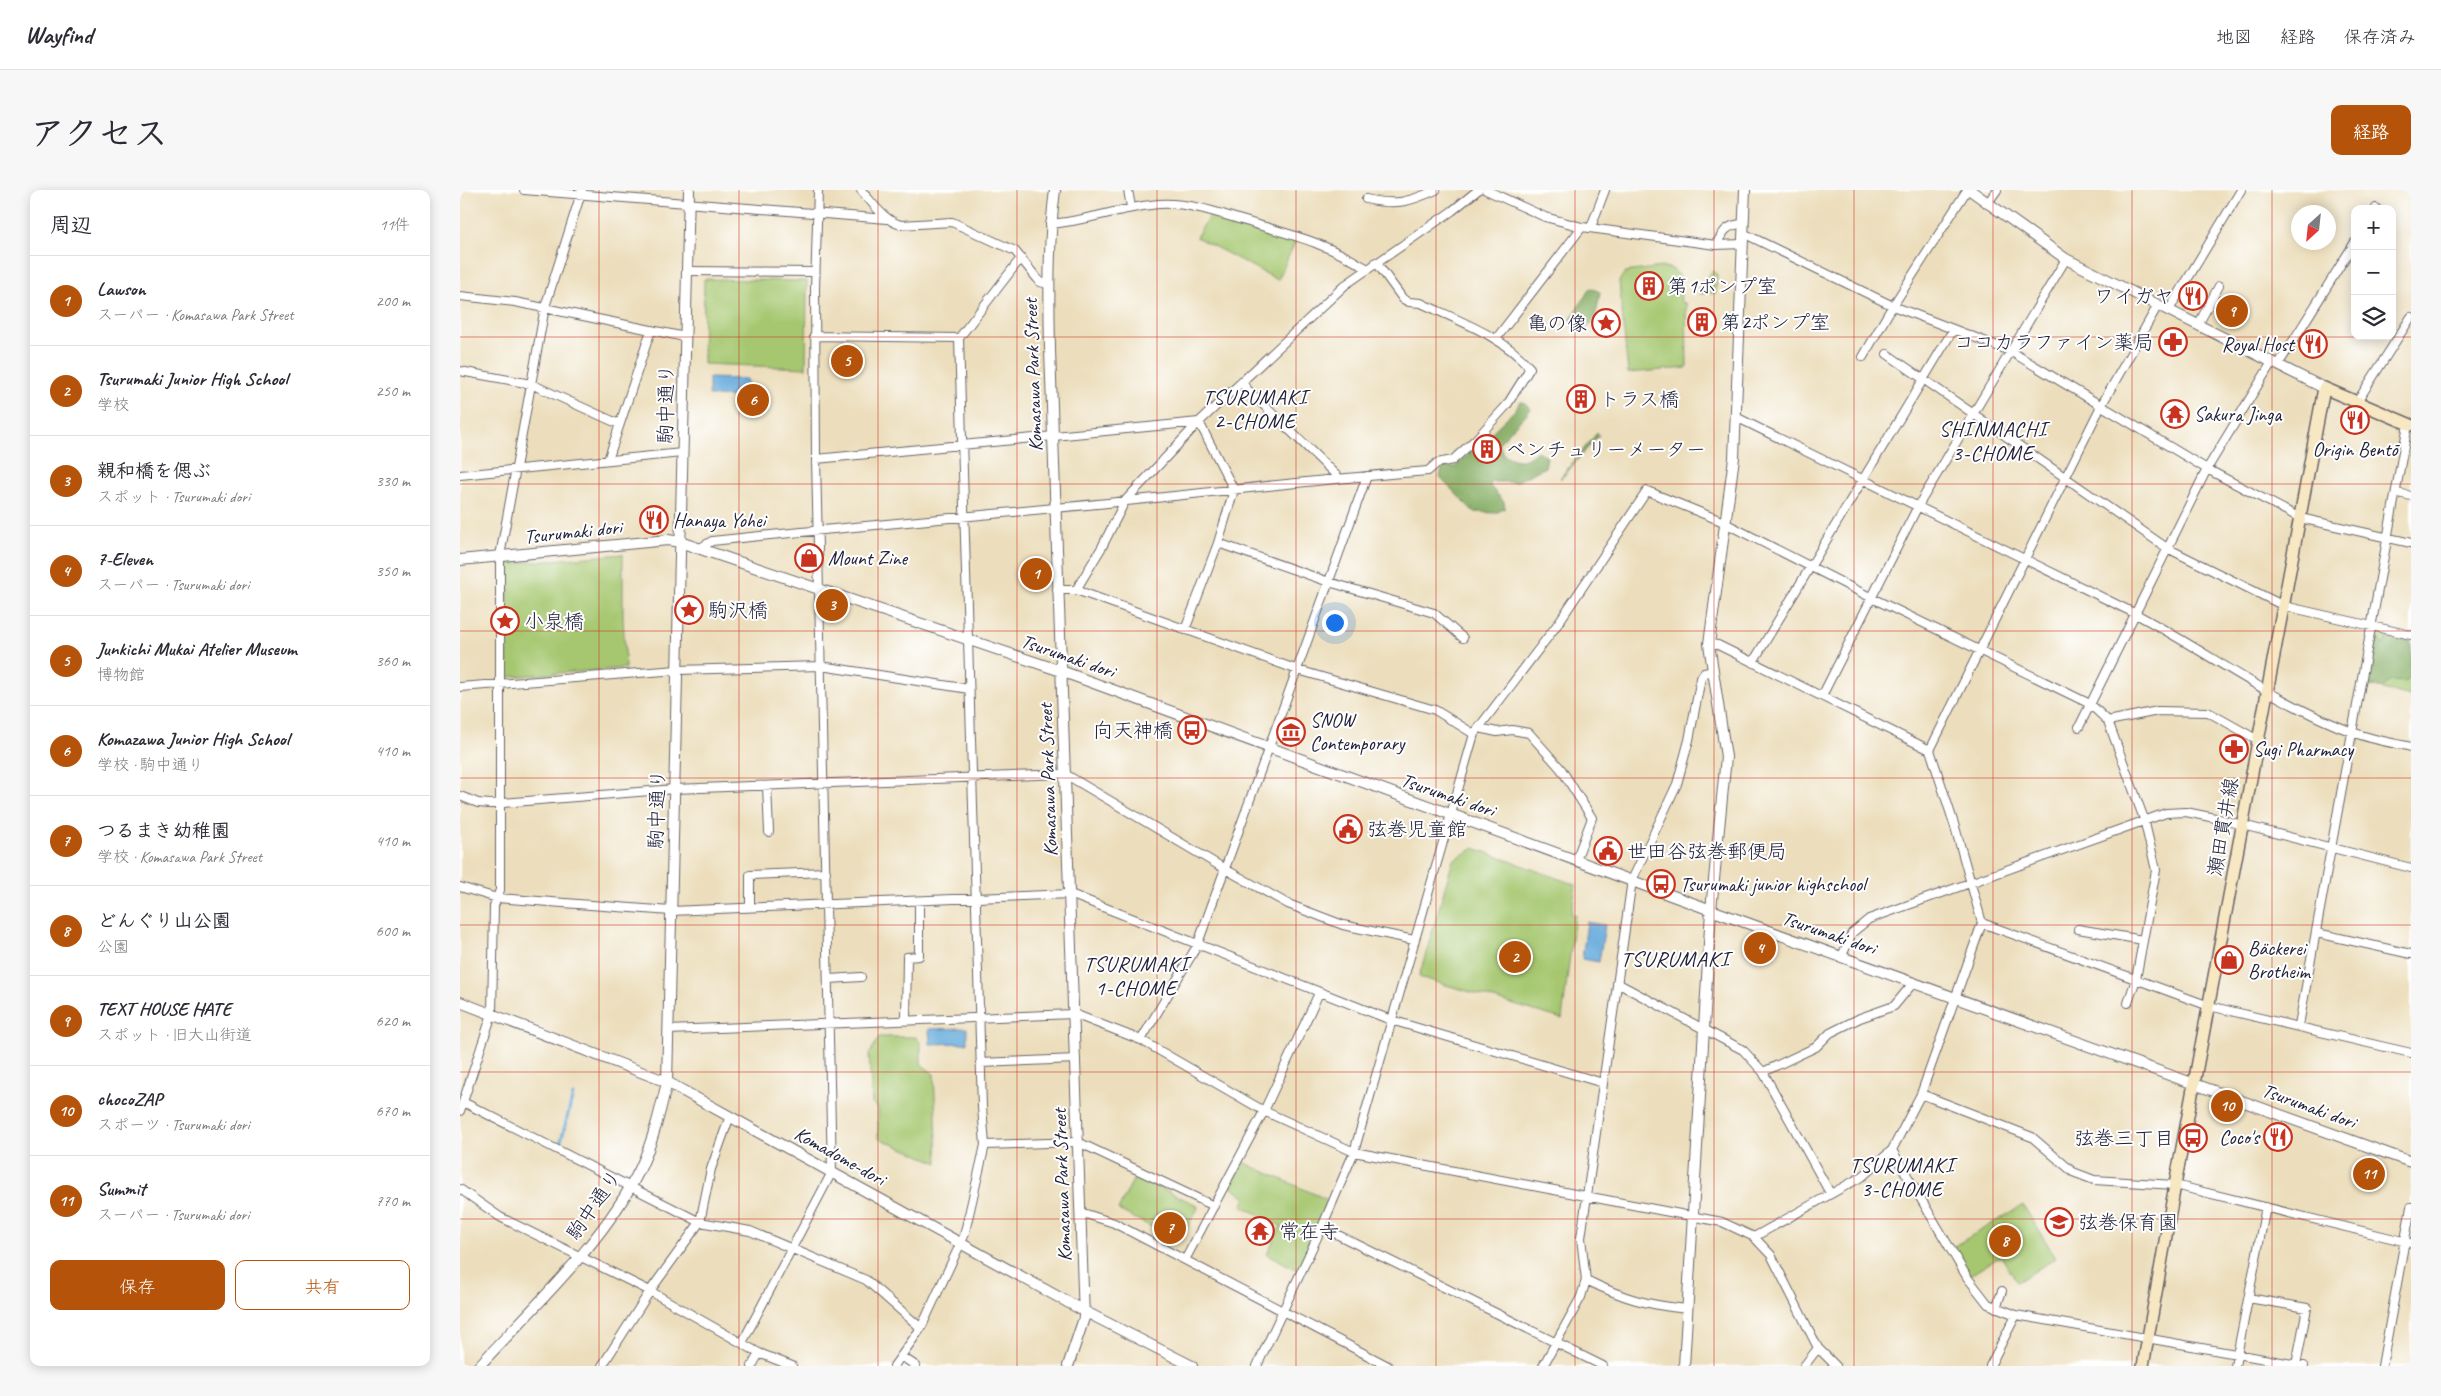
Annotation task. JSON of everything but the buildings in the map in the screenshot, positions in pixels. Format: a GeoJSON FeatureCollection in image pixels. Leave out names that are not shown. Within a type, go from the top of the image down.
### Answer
{"type":"FeatureCollection","features":[{"type":"Feature","properties":{"kind":"main road"},"geometry":{"type":"LineString","coordinates":[[2324,388],[2410,425]]}},
{"type":"Feature","properties":{"kind":"main road","name":"瀬田貫井線"},"geometry":{"type":"LineString","coordinates":[[2144,1366],[2175,1185],[2324,388]]}},
{"type":"Feature","properties":{"kind":"street"},"geometry":{"type":"LineString","coordinates":[[524,190],[581,192],[818,212],[887,219],[900,225],[952,222],[1015,251],[1040,282],[1048,284]]}},
{"type":"Feature","properties":{"kind":"street","name":"駒中通り"},"geometry":{"type":"LineString","coordinates":[[479,1366],[595,1239],[630,1187],[655,1130],[666,1082],[689,190]]}},
{"type":"Feature","properties":{"kind":"street"},"geometry":{"type":"LineString","coordinates":[[742,1343],[832,1172],[814,336],[818,190]]}},
{"type":"Feature","properties":{"kind":"street"},"geometry":{"type":"LineString","coordinates":[[861,190],[887,219]]}},
{"type":"Feature","properties":{"kind":"street","name":"Komasawa Park Street"},"geometry":{"type":"LineString","coordinates":[[1055,190],[1050,224],[1048,284],[1057,590],[1076,1059],[1083,1325],[1068,1366]]}},
{"type":"Feature","properties":{"kind":"street"},"geometry":{"type":"LineString","coordinates":[[1128,190],[1131,207]]}},
{"type":"Feature","properties":{"kind":"street"},"geometry":{"type":"LineString","coordinates":[[1366,199],[1388,204],[1410,202],[1436,190]]}},
{"type":"Feature","properties":{"kind":"street"},"geometry":{"type":"LineString","coordinates":[[1076,590],[1102,547],[1125,501],[1199,422],[1344,285],[1366,268],[1452,211],[1478,190]]}},
{"type":"Feature","properties":{"kind":"street"},"geometry":{"type":"LineString","coordinates":[[1486,190],[1545,217],[1582,227],[1716,245],[1742,244]]}},
{"type":"Feature","properties":{"kind":"street"},"geometry":{"type":"LineString","coordinates":[[1591,227],[1604,190]]}},
{"type":"Feature","properties":{"kind":"street"},"geometry":{"type":"LineString","coordinates":[[1684,1366],[1710,910],[1726,757],[1709,644],[1726,525],[1736,417],[1744,190]]}},
{"type":"Feature","properties":{"kind":"street"},"geometry":{"type":"LineString","coordinates":[[1863,357],[1893,306],[1969,190],[2066,259],[2324,388]]}},
{"type":"Feature","properties":{"kind":"street"},"geometry":{"type":"LineString","coordinates":[[1987,204],[1997,190]]}},
{"type":"Feature","properties":{"kind":"street"},"geometry":{"type":"LineString","coordinates":[[2169,310],[2241,190]]}},
{"type":"Feature","properties":{"kind":"street"},"geometry":{"type":"LineString","coordinates":[[460,1111],[492,1014],[494,906],[500,890],[500,556],[545,307],[581,192]]}},
{"type":"Feature","properties":{"kind":"street"},"geometry":{"type":"LineString","coordinates":[[1050,224],[1080,220],[1131,207],[1162,204],[1198,208],[1318,242],[1338,251],[1366,268]]}},
{"type":"Feature","properties":{"kind":"street"},"geometry":{"type":"LineString","coordinates":[[1716,245],[1724,230],[1730,225],[1742,228],[1893,306],[2010,352],[2207,469],[2300,518],[2411,544]]}},
{"type":"Feature","properties":{"kind":"street"},"geometry":{"type":"LineString","coordinates":[[1499,335],[1582,227]]}},
{"type":"Feature","properties":{"kind":"street"},"geometry":{"type":"LineString","coordinates":[[2079,727],[2207,469],[2351,248]]}},
{"type":"Feature","properties":{"kind":"street"},"geometry":{"type":"LineString","coordinates":[[894,1366],[920,1328],[961,1243],[985,1145],[980,1063],[959,338],[1021,258]]}},
{"type":"Feature","properties":{"kind":"street"},"geometry":{"type":"LineString","coordinates":[[1822,696],[1918,506],[2066,259]]}},
{"type":"Feature","properties":{"kind":"street"},"geometry":{"type":"LineString","coordinates":[[700,548],[712,541],[1339,478],[1428,471],[1437,463],[1453,460],[1507,405],[1530,368],[1518,354],[1494,339],[1421,303],[1408,302],[1376,262]]}},
{"type":"Feature","properties":{"kind":"street"},"geometry":{"type":"LineString","coordinates":[[687,271],[815,272]]}},
{"type":"Feature","properties":{"kind":"street"},"geometry":{"type":"LineString","coordinates":[[2198,325],[2219,286]]}},
{"type":"Feature","properties":{"kind":"street"},"geometry":{"type":"LineString","coordinates":[[460,296],[545,307],[685,337]]}},
{"type":"Feature","properties":{"kind":"street"},"geometry":{"type":"LineString","coordinates":[[1754,1237],[1863,1176],[1892,1150],[1921,1094],[1982,923],[1955,827],[1930,750],[2101,406],[2158,305]]}},
{"type":"Feature","properties":{"kind":"street"},"geometry":{"type":"LineString","coordinates":[[2357,402],[2411,317]]}},
{"type":"Feature","properties":{"kind":"street"},"geometry":{"type":"LineString","coordinates":[[608,460],[651,330]]}},
{"type":"Feature","properties":{"kind":"street"},"geometry":{"type":"LineString","coordinates":[[1753,662],[1954,330]]}},
{"type":"Feature","properties":{"kind":"street"},"geometry":{"type":"LineString","coordinates":[[814,336],[959,338]]}},
{"type":"Feature","properties":{"kind":"street"},"geometry":{"type":"LineString","coordinates":[[1887,354],[2167,548],[2284,606],[2411,635]]}},
{"type":"Feature","properties":{"kind":"street"},"geometry":{"type":"LineString","coordinates":[[460,371],[530,384],[619,424]]}},
{"type":"Feature","properties":{"kind":"street"},"geometry":{"type":"LineString","coordinates":[[1242,382],[1339,478]]}},
{"type":"Feature","properties":{"kind":"street"},"geometry":{"type":"LineString","coordinates":[[1736,417],[2134,613],[2178,636],[2267,692],[2354,733],[2411,747]]}},
{"type":"Feature","properties":{"kind":"street"},"geometry":{"type":"LineString","coordinates":[[816,459],[1199,422]]}},
{"type":"Feature","properties":{"kind":"street"},"geometry":{"type":"LineString","coordinates":[[1185,630],[1218,543],[1234,490],[1199,422]]}},
{"type":"Feature","properties":{"kind":"street"},"geometry":{"type":"LineString","coordinates":[[2299,1026],[2410,425]]}},
{"type":"Feature","properties":{"kind":"street"},"geometry":{"type":"LineString","coordinates":[[460,475],[682,454]]}},
{"type":"Feature","properties":{"kind":"street"},"geometry":{"type":"LineString","coordinates":[[1141,1040],[1197,946],[1367,476]]}},
{"type":"Feature","properties":{"kind":"street"},"geometry":{"type":"LineString","coordinates":[[1257,1366],[1322,1227],[1354,1152],[1414,940],[1477,731],[1557,625],[1647,491],[1726,525],[2090,704],[2108,721],[2144,820],[2156,870],[2136,979],[2128,1003]]}},
{"type":"Feature","properties":{"kind":"street"},"geometry":{"type":"LineString","coordinates":[[2398,493],[2411,496]]}},
{"type":"Feature","properties":{"kind":"street","name":"Tsurumaki dori"},"geometry":{"type":"LineString","coordinates":[[460,560],[668,540],[700,548],[968,641],[1061,671],[1710,910],[2411,1162]]}},
{"type":"Feature","properties":{"kind":"street"},"geometry":{"type":"LineString","coordinates":[[1218,543],[1329,582],[1438,614],[1463,638]]}},
{"type":"Feature","properties":{"kind":"street"},"geometry":{"type":"LineString","coordinates":[[1057,590],[1076,590],[1298,670],[1435,710],[1477,731],[1497,732],[1512,730],[1529,733],[1561,769],[1592,818],[1576,860]]}},
{"type":"Feature","properties":{"kind":"street"},"geometry":{"type":"LineString","coordinates":[[1709,644],[1718,645],[1930,750]]}},
{"type":"Feature","properties":{"kind":"street"},"geometry":{"type":"LineString","coordinates":[[460,687],[677,670],[821,666],[969,689]]}},
{"type":"Feature","properties":{"kind":"street"},"geometry":{"type":"LineString","coordinates":[[1543,1366],[1580,1297],[1586,1280],[1582,1238],[1586,1195],[1632,880],[1677,784],[1689,740],[1701,678],[1704,673],[1714,671]]}},
{"type":"Feature","properties":{"kind":"street"},"geometry":{"type":"LineString","coordinates":[[2108,721],[2158,711],[2208,712],[2258,740]]}},
{"type":"Feature","properties":{"kind":"street"},"geometry":{"type":"LineString","coordinates":[[460,796],[478,803],[499,803],[675,790],[1064,774],[1288,904],[1343,925],[1414,940]]}},
{"type":"Feature","properties":{"kind":"street"},"geometry":{"type":"LineString","coordinates":[[767,786],[769,832]]}},
{"type":"Feature","properties":{"kind":"street"},"geometry":{"type":"LineString","coordinates":[[1842,956],[1852,933],[1869,919],[2166,813],[2186,812],[2243,824],[2411,868]]}},
{"type":"Feature","properties":{"kind":"street"},"geometry":{"type":"LineString","coordinates":[[750,907],[750,875],[826,872]]}},
{"type":"Feature","properties":{"kind":"street"},"geometry":{"type":"LineString","coordinates":[[460,887],[497,898],[671,911],[1070,894],[1197,946],[1391,1020],[1603,1083]]}},
{"type":"Feature","properties":{"kind":"street"},"geometry":{"type":"LineString","coordinates":[[906,1020],[907,957],[919,956],[919,901]]}},
{"type":"Feature","properties":{"kind":"street"},"geometry":{"type":"LineString","coordinates":[[1982,923],[2209,1006],[2411,1053]]}},
{"type":"Feature","properties":{"kind":"street"},"geometry":{"type":"LineString","coordinates":[[2078,928],[2142,940]]}},
{"type":"Feature","properties":{"kind":"street"},"geometry":{"type":"LineString","coordinates":[[2317,933],[2411,954]]}},
{"type":"Feature","properties":{"kind":"street"},"geometry":{"type":"LineString","coordinates":[[829,979],[861,977]]}},
{"type":"Feature","properties":{"kind":"street"},"geometry":{"type":"LineString","coordinates":[[1763,1072],[1816,1047],[1830,1033],[1860,1018],[1894,1006],[1914,982]]}},
{"type":"Feature","properties":{"kind":"street"},"geometry":{"type":"LineString","coordinates":[[1617,983],[1743,1050],[1763,1072],[1830,1193]]}},
{"type":"Feature","properties":{"kind":"street"},"geometry":{"type":"LineString","coordinates":[[1185,1260],[1264,1111],[1319,993]]}},
{"type":"Feature","properties":{"kind":"street","name":"Komadome-dori"},"geometry":{"type":"LineString","coordinates":[[460,1002],[666,1082],[1082,1310],[1192,1366]]}},
{"type":"Feature","properties":{"kind":"street"},"geometry":{"type":"LineString","coordinates":[[668,1030],[1074,1014],[1141,1040],[1264,1111],[1354,1152],[1722,1222],[1754,1237],[1771,1255],[1818,1348],[1836,1366]]}},
{"type":"Feature","properties":{"kind":"street"},"geometry":{"type":"LineString","coordinates":[[980,1063],[1076,1059]]}},
{"type":"Feature","properties":{"kind":"street"},"geometry":{"type":"LineString","coordinates":[[1921,1094],[2032,1137],[2073,1172],[2094,1180],[2175,1185],[2408,1242]]}},
{"type":"Feature","properties":{"kind":"street"},"geometry":{"type":"LineString","coordinates":[[463,1102],[700,1222],[750,1231],[866,1280],[920,1328]]}},
{"type":"Feature","properties":{"kind":"street"},"geometry":{"type":"LineString","coordinates":[[602,1366],[650,1290],[700,1222],[711,1169],[730,1116]]}},
{"type":"Feature","properties":{"kind":"street"},"geometry":{"type":"LineString","coordinates":[[985,1145],[1078,1142],[1214,1206]]}},
{"type":"Feature","properties":{"kind":"street"},"geometry":{"type":"LineString","coordinates":[[1892,1150],[1967,1276],[1988,1304],[1996,1308],[2016,1315],[2300,1365],[2307,1308],[2248,1298]]}},
{"type":"Feature","properties":{"kind":"street"},"geometry":{"type":"LineString","coordinates":[[460,1189],[500,1217],[578,1257],[650,1290],[759,1353],[792,1366]]}},
{"type":"Feature","properties":{"kind":"street"},"geometry":{"type":"LineString","coordinates":[[2235,1366],[2266,1207]]}},
{"type":"Feature","properties":{"kind":"street"},"geometry":{"type":"LineString","coordinates":[[2382,1366],[2408,1242],[2411,1207]]}},
{"type":"Feature","properties":{"kind":"street"},"geometry":{"type":"LineString","coordinates":[[1081,1215],[1086,1214],[1114,1223],[1388,1366]]}},
{"type":"Feature","properties":{"kind":"street"},"geometry":{"type":"LineString","coordinates":[[1322,1227],[1603,1366]]}},
{"type":"Feature","properties":{"kind":"street"},"geometry":{"type":"LineString","coordinates":[[1586,1280],[1623,1298],[1650,1305],[1687,1309]]}},
{"type":"Feature","properties":{"kind":"street"},"geometry":{"type":"LineString","coordinates":[[1996,1308],[2002,1291]]}},
{"type":"Feature","properties":{"kind":"street"},"geometry":{"type":"LineString","coordinates":[[1990,1366],[2016,1315]]}},
{"type":"Feature","properties":{"kind":"street"},"geometry":{"type":"LineString","coordinates":[[1804,1366],[1818,1348]]}},
{"type":"Feature","properties":{"kind":"street"},"geometry":{"type":"LineString","coordinates":[[752,1366],[759,1353]]}},
{"type":"Feature","properties":{"kind":"street"},"geometry":{"type":"LineString","coordinates":[[901,1356],[916,1366]]}},
{"type":"Feature","properties":{"kind":"green space"},"geometry":{"type":"Polygon","coordinates":[[[1211,214],[1236,224],[1296,240],[1278,280],[1196,237],[1211,214]]]}},
{"type":"Feature","properties":{"kind":"green space"},"geometry":{"type":"Polygon","coordinates":[[[1662,267],[1674,270],[1677,274],[1680,283],[1681,302],[1686,303],[1687,368],[1628,373],[1619,281],[1625,272],[1662,267]]]}},
{"type":"Feature","properties":{"kind":"green space"},"geometry":{"type":"Polygon","coordinates":[[[1712,271],[1717,274],[1716,293],[1700,294],[1699,289],[1712,271]]]}},
{"type":"Feature","properties":{"kind":"green space"},"geometry":{"type":"Polygon","coordinates":[[[704,279],[807,281],[806,368],[703,364],[704,279]]]}},
{"type":"Feature","properties":{"kind":"green space"},"geometry":{"type":"Polygon","coordinates":[[[1590,288],[1600,292],[1595,317],[1588,327],[1576,330],[1570,324],[1571,319],[1590,288]]]}},
{"type":"Feature","properties":{"kind":"green space"},"geometry":{"type":"Polygon","coordinates":[[[1520,402],[1524,402],[1531,409],[1499,443],[1503,454],[1513,459],[1521,460],[1528,458],[1537,451],[1547,457],[1545,467],[1516,482],[1491,482],[1490,486],[1504,502],[1505,508],[1496,513],[1474,512],[1440,478],[1442,467],[1455,467],[1515,410],[1520,402]]]}},
{"type":"Feature","properties":{"kind":"green space"},"geometry":{"type":"Polygon","coordinates":[[[1597,433],[1599,435],[1561,479],[1560,478],[1597,433]]]}},
{"type":"Feature","properties":{"kind":"green space"},"geometry":{"type":"Polygon","coordinates":[[[623,554],[623,618],[626,668],[507,677],[508,564],[623,554]]]}},
{"type":"Feature","properties":{"kind":"green space"},"geometry":{"type":"Polygon","coordinates":[[[2379,631],[2411,639],[2411,696],[2366,685],[2374,635],[2379,631]]]}},
{"type":"Feature","properties":{"kind":"green space"},"geometry":{"type":"Polygon","coordinates":[[[2388,636],[2411,642],[2411,674],[2405,682],[2391,681],[2382,688],[2367,684],[2375,637],[2384,645],[2388,636]]]}},
{"type":"Feature","properties":{"kind":"green space"},"geometry":{"type":"Polygon","coordinates":[[[1474,848],[1576,885],[1571,914],[1575,915],[1562,1019],[1419,977],[1453,860],[1474,848]]]}},
{"type":"Feature","properties":{"kind":"green space"},"geometry":{"type":"Polygon","coordinates":[[[879,1037],[916,1037],[921,1044],[921,1064],[934,1074],[938,1163],[878,1138],[878,1108],[872,1104],[869,1055],[879,1037]]]}},
{"type":"Feature","properties":{"kind":"green space"},"geometry":{"type":"Polygon","coordinates":[[[1243,1162],[1328,1200],[1317,1230],[1297,1270],[1267,1254],[1281,1226],[1242,1206],[1246,1198],[1231,1187],[1243,1162]]]}},
{"type":"Feature","properties":{"kind":"green space"},"geometry":{"type":"Polygon","coordinates":[[[1135,1176],[1197,1205],[1198,1208],[1180,1241],[1118,1210],[1135,1176]]]}},
{"type":"Feature","properties":{"kind":"green space"},"geometry":{"type":"Polygon","coordinates":[[[2023,1205],[2056,1258],[2017,1282],[2001,1256],[1967,1277],[1951,1248],[2023,1205]]]}},
{"type":"Feature","properties":{"kind":"water"},"geometry":{"type":"Polygon","coordinates":[[[1606,316],[1611,318],[1613,323],[1611,328],[1606,330],[1601,328],[1599,323],[1601,318],[1606,316]]]}},
{"type":"Feature","properties":{"kind":"water"},"geometry":{"type":"Polygon","coordinates":[[[709,378],[747,379],[747,397],[709,396],[709,378]]]}},
{"type":"Feature","properties":{"kind":"water"},"geometry":{"type":"Polygon","coordinates":[[[1587,922],[1605,925],[1599,962],[1582,959],[1587,922]]]}},
{"type":"Feature","properties":{"kind":"water"},"geometry":{"type":"Polygon","coordinates":[[[967,1028],[967,1043],[930,1044],[929,1029],[967,1028]]]}},
{"type":"Feature","properties":{"kind":"waterway"},"geometry":{"type":"LineString","coordinates":[[560,1145],[573,1095]]}},
{"type":"Feature","properties":{"kind":"place","name":"第1ポンプ室"},"geometry":{"type":"Point","coordinates":[1649,286]}},
{"type":"Feature","properties":{"kind":"place","name":"ワイガヤ"},"geometry":{"type":"Point","coordinates":[2193,296]}},
{"type":"Feature","properties":{"kind":"place","name":"TEXT HOUSE HATE"},"geometry":{"type":"Point","coordinates":[2232,311]}},
{"type":"Feature","properties":{"kind":"place","name":"第2ポンプ室"},"geometry":{"type":"Point","coordinates":[1702,322]}},
{"type":"Feature","properties":{"kind":"place","name":"亀の像"},"geometry":{"type":"Point","coordinates":[1606,323]}},
{"type":"Feature","properties":{"kind":"place","name":"ココカラファイン薬局"},"geometry":{"type":"Point","coordinates":[2173,342]}},
{"type":"Feature","properties":{"kind":"place","name":"Royal Host"},"geometry":{"type":"Point","coordinates":[2313,344]}},
{"type":"Feature","properties":{"kind":"place","name":"Junkichi Mukai Atelier Museum"},"geometry":{"type":"Point","coordinates":[847,361]}},
{"type":"Feature","properties":{"kind":"place","name":"トラス橋"},"geometry":{"type":"Point","coordinates":[1581,399]}},
{"type":"Feature","properties":{"kind":"place","name":"Komazawa Junior High School"},"geometry":{"type":"Point","coordinates":[753,400]}},
{"type":"Feature","properties":{"kind":"place","name":"Sakura Jinga"},"geometry":{"type":"Point","coordinates":[2175,414]}},
{"type":"Feature","properties":{"kind":"place","name":"Origin Bentō"},"geometry":{"type":"Point","coordinates":[2355,420]}},
{"type":"Feature","properties":{"kind":"place","name":"ベンチュリーメーター"},"geometry":{"type":"Point","coordinates":[1487,449]}},
{"type":"Feature","properties":{"kind":"place","name":"Hanaya Yohei"},"geometry":{"type":"Point","coordinates":[654,520]}},
{"type":"Feature","properties":{"kind":"place","name":"Mount Zine"},"geometry":{"type":"Point","coordinates":[809,558]}},
{"type":"Feature","properties":{"kind":"place","name":"Lawson"},"geometry":{"type":"Point","coordinates":[1036,574]}},
{"type":"Feature","properties":{"kind":"place","name":"親和橋を偲ぶ"},"geometry":{"type":"Point","coordinates":[832,605]}},
{"type":"Feature","properties":{"kind":"place","name":"駒沢橋"},"geometry":{"type":"Point","coordinates":[689,610]}},
{"type":"Feature","properties":{"kind":"place","name":"小泉橋"},"geometry":{"type":"Point","coordinates":[505,621]}},
{"type":"Feature","properties":{"kind":"place","name":"向天神橋"},"geometry":{"type":"Point","coordinates":[1192,730]}},
{"type":"Feature","properties":{"kind":"place","name":"SNOW Contemporary"},"geometry":{"type":"Point","coordinates":[1291,732]}},
{"type":"Feature","properties":{"kind":"place","name":"Sugi Pharmacy"},"geometry":{"type":"Point","coordinates":[2234,749]}},
{"type":"Feature","properties":{"kind":"place","name":"弦巻児童館"},"geometry":{"type":"Point","coordinates":[1348,829]}},
{"type":"Feature","properties":{"kind":"place","name":"世田谷弦巻郵便局"},"geometry":{"type":"Point","coordinates":[1608,851]}},
{"type":"Feature","properties":{"kind":"place","name":"Tsurumaki junior highschool"},"geometry":{"type":"Point","coordinates":[1661,884]}},
{"type":"Feature","properties":{"kind":"place","name":"7-Eleven"},"geometry":{"type":"Point","coordinates":[1760,948]}},
{"type":"Feature","properties":{"kind":"place","name":"Tsurumaki Junior High School"},"geometry":{"type":"Point","coordinates":[1515,957]}},
{"type":"Feature","properties":{"kind":"place","name":"Bäckerei Brotheim"},"geometry":{"type":"Point","coordinates":[2229,960]}},
{"type":"Feature","properties":{"kind":"place","name":"chocoZAP"},"geometry":{"type":"Point","coordinates":[2227,1106]}},
{"type":"Feature","properties":{"kind":"place","name":"Coco's"},"geometry":{"type":"Point","coordinates":[2278,1137]}},
{"type":"Feature","properties":{"kind":"place","name":"弦巻三丁目"},"geometry":{"type":"Point","coordinates":[2193,1138]}},
{"type":"Feature","properties":{"kind":"place","name":"Summit"},"geometry":{"type":"Point","coordinates":[2369,1174]}},
{"type":"Feature","properties":{"kind":"place","name":"弦巻保育園"},"geometry":{"type":"Point","coordinates":[2059,1222]}},
{"type":"Feature","properties":{"kind":"place","name":"つるまき幼稚園"},"geometry":{"type":"Point","coordinates":[1170,1228]}},
{"type":"Feature","properties":{"kind":"place","name":"常在寺"},"geometry":{"type":"Point","coordinates":[1260,1231]}},
{"type":"Feature","properties":{"kind":"place","name":"どんぐり山公園"},"geometry":{"type":"Point","coordinates":[2005,1241]}},
{"type":"Feature","properties":{"kind":"district","name":"TSURUMAKI 2-CHOME"},"geometry":{"type":"Point","coordinates":[1255,409]}},
{"type":"Feature","properties":{"kind":"district","name":"SHINMACHI 3-CHOME"},"geometry":{"type":"Point","coordinates":[1993,441]}},
{"type":"Feature","properties":{"kind":"district","name":"TSURUMAKI"},"geometry":{"type":"Point","coordinates":[1675,959]}},
{"type":"Feature","properties":{"kind":"district","name":"TSURUMAKI 1-CHOME"},"geometry":{"type":"Point","coordinates":[1136,976]}},
{"type":"Feature","properties":{"kind":"district","name":"TSURUMAKI 3-CHOME"},"geometry":{"type":"Point","coordinates":[1902,1177]}}]}
